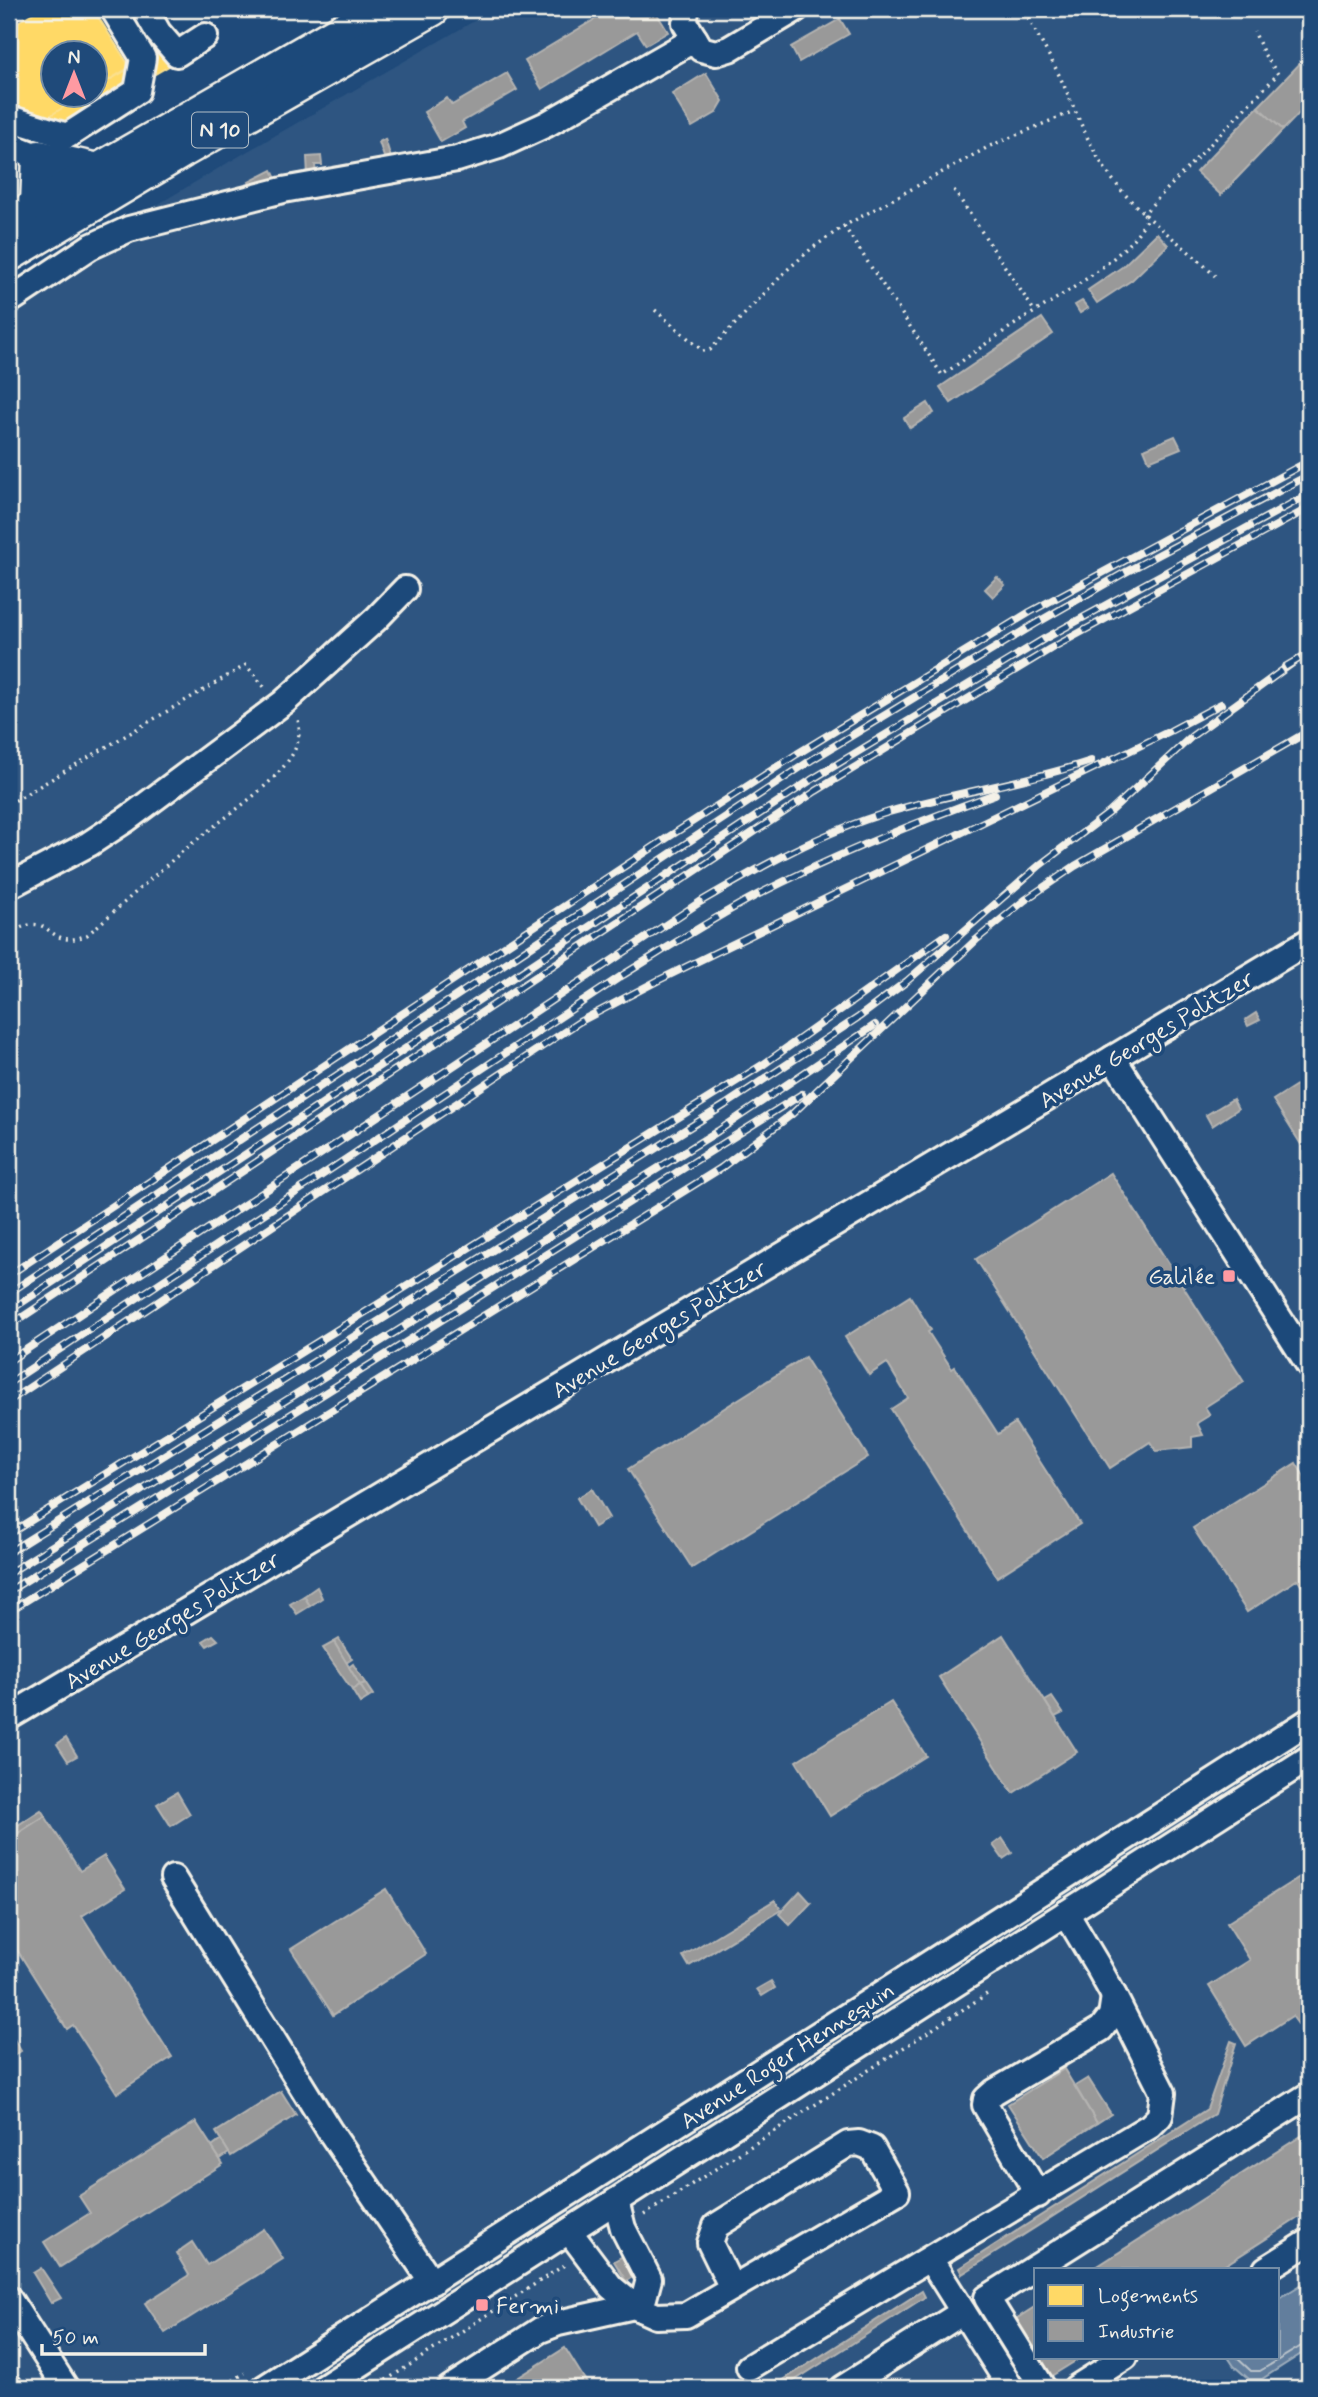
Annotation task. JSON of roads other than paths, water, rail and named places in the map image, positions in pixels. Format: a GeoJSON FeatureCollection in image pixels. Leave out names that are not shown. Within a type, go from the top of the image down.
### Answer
{"type":"FeatureCollection","features":[{"type":"Feature","properties":{"kind":"main road","name":"N 10"},"geometry":{"type":"LineString","coordinates":[[9,222],[378,9]]}},
{"type":"Feature","properties":{"kind":"main road","name":"N 10"},"geometry":{"type":"LineString","coordinates":[[9,255],[183,151],[433,9]]}},
{"type":"Feature","properties":{"kind":"main road"},"geometry":{"type":"LineString","coordinates":[[37,205],[39,158],[98,170]]}},
{"type":"Feature","properties":{"kind":"street"},"geometry":{"type":"LineString","coordinates":[[9,118],[67,136],[136,91],[143,58],[113,9]]}},
{"type":"Feature","properties":{"kind":"street"},"geometry":{"type":"LineString","coordinates":[[145,9],[158,32],[177,54],[205,36]]}},
{"type":"Feature","properties":{"kind":"street"},"geometry":{"type":"LineString","coordinates":[[686,9],[685,23],[701,49],[716,52],[729,49],[796,9]]}},
{"type":"Feature","properties":{"kind":"street"},"geometry":{"type":"LineString","coordinates":[[9,301],[90,247],[129,229],[283,190],[457,159],[499,146],[547,124],[695,39]]}},
{"type":"Feature","properties":{"kind":"street"},"geometry":{"type":"LineString","coordinates":[[9,145],[39,158]]}},
{"type":"Feature","properties":{"kind":"street"},"geometry":{"type":"LineString","coordinates":[[9,886],[89,844],[127,819],[284,702],[376,620],[405,589]]}},
{"type":"Feature","properties":{"kind":"street","name":"Avenue Georges Politzer"},"geometry":{"type":"LineString","coordinates":[[9,1717],[1309,941]]}},
{"type":"Feature","properties":{"kind":"street"},"geometry":{"type":"LineString","coordinates":[[1113,1058],[1309,1365]]}},
{"type":"Feature","properties":{"kind":"street","name":"Avenue Roger Hennequin"},"geometry":{"type":"LineString","coordinates":[[264,2388],[1309,1721]]}},
{"type":"Feature","properties":{"kind":"street","name":"Avenue Roger Hennequin"},"geometry":{"type":"LineString","coordinates":[[323,2388],[1309,1758]]}},
{"type":"Feature","properties":{"kind":"street"},"geometry":{"type":"LineString","coordinates":[[173,1878],[328,2130],[432,2282]]}},
{"type":"Feature","properties":{"kind":"street"},"geometry":{"type":"LineString","coordinates":[[749,2367],[1038,2195],[1150,2126],[1160,2116],[1163,2092],[1114,1996],[1066,1913]]}},
{"type":"Feature","properties":{"kind":"street"},"geometry":{"type":"LineString","coordinates":[[1038,2195],[985,2105],[986,2099],[993,2092],[1101,2029],[1111,2016],[1114,1996]]}},
{"type":"Feature","properties":{"kind":"street"},"geometry":{"type":"LineString","coordinates":[[1035,2268],[1309,2095]]}},
{"type":"Feature","properties":{"kind":"street"},"geometry":{"type":"LineString","coordinates":[[569,2231],[611,2287],[634,2306],[656,2316],[686,2315],[897,2192],[872,2148],[859,2143],[848,2144],[716,2226],[710,2243],[732,2288]]}},
{"type":"Feature","properties":{"kind":"street"},"geometry":{"type":"LineString","coordinates":[[450,2388],[540,2330],[558,2323],[634,2306],[644,2298],[649,2279],[623,2228],[616,2201]]}},
{"type":"Feature","properties":{"kind":"street"},"geometry":{"type":"LineString","coordinates":[[1268,2268],[1309,2242]]}},
{"type":"Feature","properties":{"kind":"street"},"geometry":{"type":"LineString","coordinates":[[930,2259],[1011,2388]]}},
{"type":"Feature","properties":{"kind":"street"},"geometry":{"type":"LineString","coordinates":[[1034,2268],[987,2298],[1043,2388]]}},
{"type":"Feature","properties":{"kind":"street"},"geometry":{"type":"LineString","coordinates":[[9,2299],[66,2388]]}},
{"type":"Feature","properties":{"kind":"street"},"geometry":{"type":"LineString","coordinates":[[843,2388],[963,2312]]}},
{"type":"Feature","properties":{"kind":"street"},"geometry":{"type":"LineString","coordinates":[[1076,2388],[1123,2358]]}},
{"type":"Feature","properties":{"kind":"water"},"geometry":{"type":"Polygon","coordinates":[[[1309,2280],[1309,2349],[1262,2379],[1249,2379],[1229,2358],[1280,2358],[1280,2298],[1309,2280]]]}},
{"type":"Feature","properties":{"kind":"railway"},"geometry":{"type":"LineString","coordinates":[[9,1275],[797,754],[1030,612],[1309,461]]}},
{"type":"Feature","properties":{"kind":"railway"},"geometry":{"type":"LineString","coordinates":[[9,1293],[813,759],[1124,573],[1309,475]]}},
{"type":"Feature","properties":{"kind":"railway"},"geometry":{"type":"LineString","coordinates":[[9,1311],[811,780],[1044,639],[1309,494]]}},
{"type":"Feature","properties":{"kind":"railway"},"geometry":{"type":"LineString","coordinates":[[9,1326],[816,791],[1050,649],[1309,508]]}},
{"type":"Feature","properties":{"kind":"railway"},"geometry":{"type":"LineString","coordinates":[[1285,667],[1309,653]]}},
{"type":"Feature","properties":{"kind":"railway"},"geometry":{"type":"LineString","coordinates":[[9,1552],[725,1105],[859,1017],[907,981],[1040,865],[1109,813],[1192,736],[1294,662]]}},
{"type":"Feature","properties":{"kind":"railway"},"geometry":{"type":"LineString","coordinates":[[9,1401],[579,1022],[659,980],[1221,704]]}},
{"type":"Feature","properties":{"kind":"railway"},"geometry":{"type":"LineString","coordinates":[[9,1611],[721,1168],[792,1114],[976,940],[1025,900],[1075,866],[1309,731]]}},
{"type":"Feature","properties":{"kind":"railway"},"geometry":{"type":"LineString","coordinates":[[9,1361],[700,902],[745,876],[792,851],[864,820],[1091,761]]}},
{"type":"Feature","properties":{"kind":"railway"},"geometry":{"type":"LineString","coordinates":[[9,1383],[623,975],[705,924],[784,881],[844,854],[995,794]]}},
{"type":"Feature","properties":{"kind":"railway"},"geometry":{"type":"LineString","coordinates":[[9,1534],[764,1064],[946,935]]}},
{"type":"Feature","properties":{"kind":"railway"},"geometry":{"type":"LineString","coordinates":[[9,1573],[718,1131],[875,1025]]}},
{"type":"Feature","properties":{"kind":"railway"},"geometry":{"type":"LineString","coordinates":[[9,1591],[802,1094]]}},
{"type":"Feature","properties":{"kind":"place","name":"Galilée"},"geometry":{"type":"Point","coordinates":[1229,1276]}},
{"type":"Feature","properties":{"kind":"place","name":"Fermi"},"geometry":{"type":"Point","coordinates":[482,2305]}}]}
